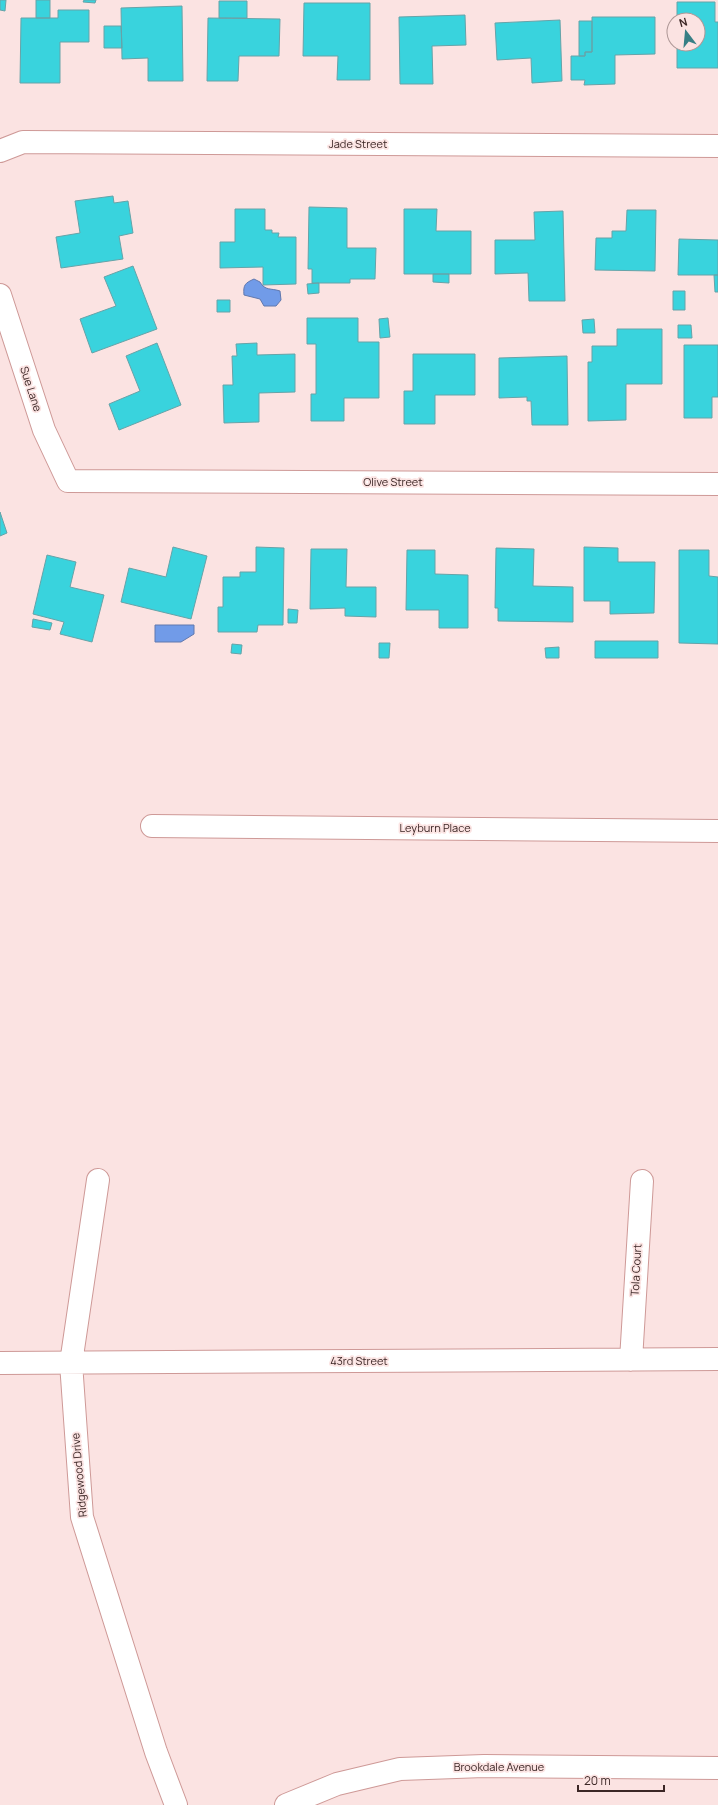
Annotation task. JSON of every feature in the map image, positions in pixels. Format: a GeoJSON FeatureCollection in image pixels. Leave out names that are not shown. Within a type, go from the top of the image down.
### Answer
{"type":"FeatureCollection","features":[{"type":"Feature","properties":{"kind":"street","name":"Jade Street"},"geometry":{"type":"LineString","coordinates":[[0,151],[23,142],[718,146]]}},
{"type":"Feature","properties":{"kind":"street","name":"Sue Lane"},"geometry":{"type":"LineString","coordinates":[[0,295],[44,430],[68,481]]}},
{"type":"Feature","properties":{"kind":"street","name":"Olive Street"},"geometry":{"type":"LineString","coordinates":[[68,481],[718,484]]}},
{"type":"Feature","properties":{"kind":"street","name":"Leyburn Place"},"geometry":{"type":"LineString","coordinates":[[152,826],[718,831]]}},
{"type":"Feature","properties":{"kind":"street","name":"Ridgewood Drive"},"geometry":{"type":"LineString","coordinates":[[98,1180],[71,1363],[82,1517],[156,1752],[176,1805]]}},
{"type":"Feature","properties":{"kind":"street","name":"Tola Court"},"geometry":{"type":"LineString","coordinates":[[631,1360],[642,1181]]}},
{"type":"Feature","properties":{"kind":"street","name":"43rd Street"},"geometry":{"type":"LineString","coordinates":[[0,1363],[718,1359]]}},
{"type":"Feature","properties":{"kind":"street","name":"Brookdale Avenue"},"geometry":{"type":"LineString","coordinates":[[286,1805],[337,1784],[400,1769],[484,1766],[718,1768]]}},
{"type":"Feature","properties":{"kind":"water"},"geometry":{"type":"Polygon","coordinates":[[[254,279],[266,288],[280,291],[281,300],[276,306],[264,306],[260,299],[244,295],[245,285],[254,279]]]}},
{"type":"Feature","properties":{"kind":"water"},"geometry":{"type":"Polygon","coordinates":[[[155,625],[194,625],[194,634],[181,642],[155,642],[155,625]]]}},
{"type":"Feature","properties":{"kind":"building"},"geometry":{"type":"Polygon","coordinates":[[[0,0],[6,0],[5,11],[0,10],[0,0]]]}},
{"type":"Feature","properties":{"kind":"building"},"geometry":{"type":"Polygon","coordinates":[[[36,0],[50,0],[50,18],[36,18],[36,0]]]}},
{"type":"Feature","properties":{"kind":"building"},"geometry":{"type":"Polygon","coordinates":[[[84,0],[96,0],[95,3],[83,2],[84,0]]]}},
{"type":"Feature","properties":{"kind":"building"},"geometry":{"type":"Polygon","coordinates":[[[219,1],[247,1],[247,18],[219,18],[219,1]]]}},
{"type":"Feature","properties":{"kind":"building"},"geometry":{"type":"Polygon","coordinates":[[[677,2],[715,2],[715,22],[718,22],[718,68],[677,68],[677,52],[706,52],[706,12],[677,12],[677,2]]]}},
{"type":"Feature","properties":{"kind":"building"},"geometry":{"type":"Polygon","coordinates":[[[304,3],[370,3],[370,80],[337,80],[338,56],[303,56],[304,3]]]}},
{"type":"Feature","properties":{"kind":"building"},"geometry":{"type":"Polygon","coordinates":[[[182,6],[183,81],[148,81],[148,58],[122,59],[121,8],[182,6]]]}},
{"type":"Feature","properties":{"kind":"building"},"geometry":{"type":"Polygon","coordinates":[[[58,10],[89,10],[89,42],[60,42],[60,83],[20,83],[21,18],[58,18],[58,10]]]}},
{"type":"Feature","properties":{"kind":"building"},"geometry":{"type":"Polygon","coordinates":[[[465,15],[466,45],[432,46],[433,84],[400,84],[399,17],[465,15]]]}},
{"type":"Feature","properties":{"kind":"building"},"geometry":{"type":"Polygon","coordinates":[[[592,17],[655,17],[655,54],[615,55],[615,84],[584,85],[585,80],[571,80],[571,56],[585,56],[585,52],[592,52],[592,17]]]}},
{"type":"Feature","properties":{"kind":"building"},"geometry":{"type":"Polygon","coordinates":[[[208,18],[280,19],[279,56],[239,56],[238,81],[207,81],[208,18]]]}},
{"type":"Feature","properties":{"kind":"building"},"geometry":{"type":"Polygon","coordinates":[[[560,20],[562,81],[532,83],[531,58],[497,60],[495,23],[560,20]]]}},
{"type":"Feature","properties":{"kind":"building"},"geometry":{"type":"Polygon","coordinates":[[[579,21],[592,21],[592,52],[585,52],[585,56],[579,56],[579,21]]]}},
{"type":"Feature","properties":{"kind":"building"},"geometry":{"type":"Polygon","coordinates":[[[104,26],[121,26],[122,48],[104,48],[104,26]]]}},
{"type":"Feature","properties":{"kind":"building"},"geometry":{"type":"Polygon","coordinates":[[[113,196],[114,203],[128,201],[133,233],[119,236],[123,259],[61,268],[56,237],[80,233],[75,201],[113,196]]]}},
{"type":"Feature","properties":{"kind":"building"},"geometry":{"type":"Polygon","coordinates":[[[309,207],[347,208],[347,248],[376,248],[375,279],[350,279],[350,283],[312,283],[312,269],[308,269],[309,207]]]}},
{"type":"Feature","properties":{"kind":"building"},"geometry":{"type":"Polygon","coordinates":[[[235,209],[265,209],[265,230],[272,230],[272,233],[279,233],[278,237],[296,237],[296,284],[263,285],[263,267],[220,268],[220,242],[235,242],[235,209]]]}},
{"type":"Feature","properties":{"kind":"building"},"geometry":{"type":"Polygon","coordinates":[[[404,209],[437,209],[436,231],[471,231],[471,274],[404,274],[404,209]]]}},
{"type":"Feature","properties":{"kind":"building"},"geometry":{"type":"Polygon","coordinates":[[[627,210],[656,210],[655,271],[595,270],[596,238],[612,238],[612,231],[626,231],[627,210]]]}},
{"type":"Feature","properties":{"kind":"building"},"geometry":{"type":"Polygon","coordinates":[[[563,211],[565,301],[529,301],[528,273],[495,274],[495,240],[535,240],[534,212],[563,211]]]}},
{"type":"Feature","properties":{"kind":"building"},"geometry":{"type":"Polygon","coordinates":[[[679,239],[718,240],[718,275],[678,275],[679,239]]]}},
{"type":"Feature","properties":{"kind":"building"},"geometry":{"type":"Polygon","coordinates":[[[133,266],[157,329],[92,353],[80,319],[116,306],[104,277],[133,266]]]}},
{"type":"Feature","properties":{"kind":"building"},"geometry":{"type":"Polygon","coordinates":[[[433,274],[449,274],[449,283],[433,282],[433,274]]]}},
{"type":"Feature","properties":{"kind":"building"},"geometry":{"type":"Polygon","coordinates":[[[714,275],[718,275],[718,292],[715,292],[714,275]]]}},
{"type":"Feature","properties":{"kind":"building"},"geometry":{"type":"Polygon","coordinates":[[[319,283],[319,293],[308,294],[307,284],[319,283]]]}},
{"type":"Feature","properties":{"kind":"building"},"geometry":{"type":"Polygon","coordinates":[[[673,291],[685,291],[685,310],[673,310],[673,291]]]}},
{"type":"Feature","properties":{"kind":"building"},"geometry":{"type":"Polygon","coordinates":[[[217,300],[230,300],[230,312],[217,312],[217,300]]]}},
{"type":"Feature","properties":{"kind":"building"},"geometry":{"type":"Polygon","coordinates":[[[307,318],[358,318],[358,342],[379,342],[379,398],[344,398],[344,421],[311,421],[311,394],[316,394],[316,344],[307,344],[307,318]]]}},
{"type":"Feature","properties":{"kind":"building"},"geometry":{"type":"Polygon","coordinates":[[[388,318],[390,337],[380,338],[379,319],[388,318]]]}},
{"type":"Feature","properties":{"kind":"building"},"geometry":{"type":"Polygon","coordinates":[[[594,319],[595,333],[583,333],[582,320],[594,319]]]}},
{"type":"Feature","properties":{"kind":"building"},"geometry":{"type":"Polygon","coordinates":[[[678,325],[691,325],[692,338],[678,338],[678,325]]]}},
{"type":"Feature","properties":{"kind":"building"},"geometry":{"type":"Polygon","coordinates":[[[617,329],[662,329],[662,384],[626,384],[626,420],[588,421],[588,362],[592,362],[592,346],[617,346],[617,329]]]}},
{"type":"Feature","properties":{"kind":"building"},"geometry":{"type":"Polygon","coordinates":[[[157,343],[181,405],[119,430],[109,404],[140,391],[126,356],[157,343]]]}},
{"type":"Feature","properties":{"kind":"building"},"geometry":{"type":"Polygon","coordinates":[[[257,343],[257,355],[295,354],[295,392],[259,393],[259,422],[224,423],[223,385],[233,385],[232,356],[237,356],[236,344],[257,343]]]}},
{"type":"Feature","properties":{"kind":"building"},"geometry":{"type":"Polygon","coordinates":[[[684,345],[718,345],[718,397],[712,397],[712,418],[684,418],[684,345]]]}},
{"type":"Feature","properties":{"kind":"building"},"geometry":{"type":"Polygon","coordinates":[[[413,354],[475,354],[475,395],[435,395],[435,424],[404,424],[404,391],[413,391],[413,354]]]}},
{"type":"Feature","properties":{"kind":"building"},"geometry":{"type":"Polygon","coordinates":[[[567,356],[568,425],[532,425],[531,401],[527,401],[527,397],[499,398],[499,358],[567,356]]]}},
{"type":"Feature","properties":{"kind":"building"},"geometry":{"type":"Polygon","coordinates":[[[0,512],[7,533],[0,536],[0,512]]]}},
{"type":"Feature","properties":{"kind":"building"},"geometry":{"type":"Polygon","coordinates":[[[173,547],[207,556],[191,619],[121,602],[129,568],[166,577],[173,547]]]}},
{"type":"Feature","properties":{"kind":"building"},"geometry":{"type":"Polygon","coordinates":[[[256,547],[284,548],[283,625],[258,625],[257,632],[218,632],[218,607],[223,607],[223,577],[240,577],[240,572],[256,572],[256,547]]]}},
{"type":"Feature","properties":{"kind":"building"},"geometry":{"type":"Polygon","coordinates":[[[584,547],[618,548],[618,562],[655,562],[654,613],[610,614],[610,601],[584,601],[584,547]]]}},
{"type":"Feature","properties":{"kind":"building"},"geometry":{"type":"Polygon","coordinates":[[[496,548],[534,549],[533,586],[573,587],[573,622],[498,621],[498,608],[495,608],[496,548]]]}},
{"type":"Feature","properties":{"kind":"building"},"geometry":{"type":"Polygon","coordinates":[[[311,549],[347,549],[346,587],[376,587],[376,617],[345,616],[345,608],[310,609],[311,549]]]}},
{"type":"Feature","properties":{"kind":"building"},"geometry":{"type":"Polygon","coordinates":[[[407,550],[435,550],[435,574],[468,575],[468,628],[439,628],[439,610],[406,610],[407,550]]]}},
{"type":"Feature","properties":{"kind":"building"},"geometry":{"type":"Polygon","coordinates":[[[679,550],[709,550],[709,576],[718,577],[718,644],[679,643],[679,550]]]}},
{"type":"Feature","properties":{"kind":"building"},"geometry":{"type":"Polygon","coordinates":[[[47,555],[76,562],[70,587],[104,595],[92,642],[60,634],[64,622],[33,614],[47,555]]]}},
{"type":"Feature","properties":{"kind":"building"},"geometry":{"type":"Polygon","coordinates":[[[288,609],[298,610],[297,623],[288,623],[288,609]]]}},
{"type":"Feature","properties":{"kind":"building"},"geometry":{"type":"Polygon","coordinates":[[[33,619],[52,623],[50,630],[32,627],[33,619]]]}},
{"type":"Feature","properties":{"kind":"building"},"geometry":{"type":"Polygon","coordinates":[[[595,641],[658,641],[658,658],[595,658],[595,641]]]}},
{"type":"Feature","properties":{"kind":"building"},"geometry":{"type":"Polygon","coordinates":[[[379,643],[390,643],[389,658],[379,658],[379,643]]]}},
{"type":"Feature","properties":{"kind":"building"},"geometry":{"type":"Polygon","coordinates":[[[232,644],[242,645],[241,654],[231,653],[232,644]]]}},
{"type":"Feature","properties":{"kind":"building"},"geometry":{"type":"Polygon","coordinates":[[[559,647],[559,658],[546,658],[545,648],[559,647]]]}}]}
